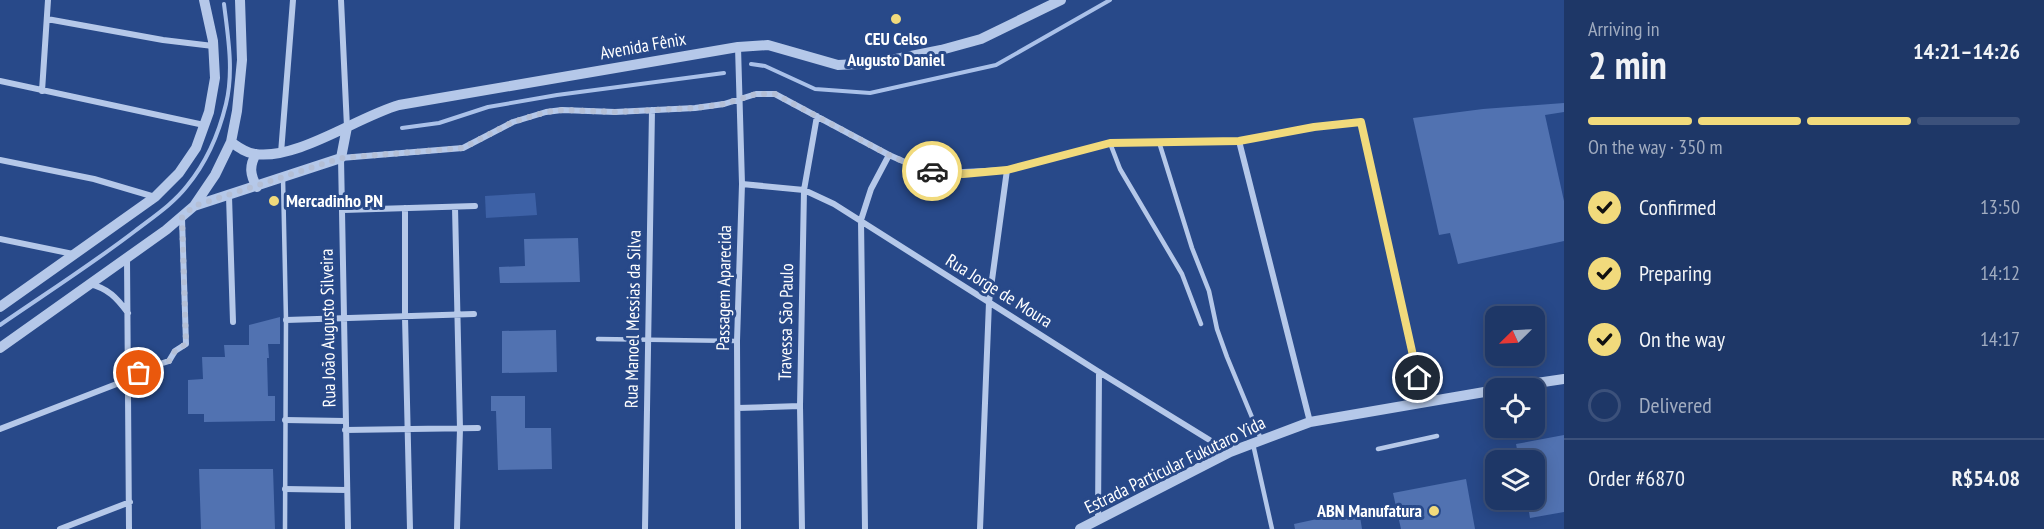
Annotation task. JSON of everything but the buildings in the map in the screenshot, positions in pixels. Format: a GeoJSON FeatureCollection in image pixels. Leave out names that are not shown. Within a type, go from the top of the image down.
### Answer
{"type":"FeatureCollection","features":[{"type":"Feature","properties":{"kind":"street"},"geometry":{"type":"LineString","coordinates":[[42,91],[48,0]]}},
{"type":"Feature","properties":{"kind":"street"},"geometry":{"type":"LineString","coordinates":[[0,307],[155,197],[179,173],[196,148],[209,112],[215,78],[213,46],[204,0]]}},
{"type":"Feature","properties":{"kind":"street"},"geometry":{"type":"LineString","coordinates":[[0,348],[127,258],[194,206],[215,175],[231,142],[237,111],[242,60],[240,0]]}},
{"type":"Feature","properties":{"kind":"street"},"geometry":{"type":"LineString","coordinates":[[281,153],[293,0]]}},
{"type":"Feature","properties":{"kind":"street"},"geometry":{"type":"LineString","coordinates":[[341,0],[347,127]]}},
{"type":"Feature","properties":{"kind":"street","name":"Avenida Fênix"},"geometry":{"type":"LineString","coordinates":[[231,142],[256,154],[281,153],[399,105],[738,47],[768,45],[838,65],[876,63],[941,50],[981,39],[1061,0]]}},
{"type":"Feature","properties":{"kind":"street"},"geometry":{"type":"LineString","coordinates":[[47,19],[164,40],[213,46]]}},
{"type":"Feature","properties":{"kind":"street","name":"Passagem Aparecida"},"geometry":{"type":"LineString","coordinates":[[738,47],[742,184],[737,341],[738,529]]}},
{"type":"Feature","properties":{"kind":"street"},"geometry":{"type":"LineString","coordinates":[[0,81],[204,125]]}},
{"type":"Feature","properties":{"kind":"street"},"geometry":{"type":"LineString","coordinates":[[194,206],[341,158],[463,148],[513,122],[546,112],[562,110],[615,112],[711,107],[756,94],[775,94],[889,155],[914,166],[942,173],[1007,170],[1110,143],[1239,141],[1314,127],[1361,122],[1423,402]]}},
{"type":"Feature","properties":{"kind":"street","name":"Rua Manoel Messias da Silva"},"geometry":{"type":"LineString","coordinates":[[645,529],[652,110]]}},
{"type":"Feature","properties":{"kind":"street","name":"Travessa São Paulo"},"geometry":{"type":"LineString","coordinates":[[802,529],[800,406],[804,190],[817,116]]}},
{"type":"Feature","properties":{"kind":"street","name":"Rua João Augusto Silveira"},"geometry":{"type":"LineString","coordinates":[[347,127],[341,158],[348,529]]}},
{"type":"Feature","properties":{"kind":"street"},"geometry":{"type":"LineString","coordinates":[[1239,141],[1310,422]]}},
{"type":"Feature","properties":{"kind":"street"},"geometry":{"type":"LineString","coordinates":[[256,154],[250,171],[257,186]]}},
{"type":"Feature","properties":{"kind":"street"},"geometry":{"type":"LineString","coordinates":[[865,529],[861,220],[871,189],[889,155]]}},
{"type":"Feature","properties":{"kind":"street"},"geometry":{"type":"LineString","coordinates":[[0,160],[94,179],[155,197]]}},
{"type":"Feature","properties":{"kind":"street"},"geometry":{"type":"LineString","coordinates":[[980,529],[989,302],[1007,170]]}},
{"type":"Feature","properties":{"kind":"street","name":"Rua Jorge de Moura"},"geometry":{"type":"LineString","coordinates":[[742,184],[804,190],[834,204],[1230,452]]}},
{"type":"Feature","properties":{"kind":"street"},"geometry":{"type":"LineString","coordinates":[[229,195],[233,322]]}},
{"type":"Feature","properties":{"kind":"street"},"geometry":{"type":"LineString","coordinates":[[343,210],[475,206]]}},
{"type":"Feature","properties":{"kind":"street"},"geometry":{"type":"LineString","coordinates":[[455,207],[460,429],[457,529]]}},
{"type":"Feature","properties":{"kind":"street"},"geometry":{"type":"LineString","coordinates":[[405,208],[410,529]]}},
{"type":"Feature","properties":{"kind":"street"},"geometry":{"type":"LineString","coordinates":[[0,429],[127,380],[147,368],[169,361],[175,351],[186,344],[182,217]]}},
{"type":"Feature","properties":{"kind":"street"},"geometry":{"type":"LineString","coordinates":[[0,239],[76,255]]}},
{"type":"Feature","properties":{"kind":"street"},"geometry":{"type":"LineString","coordinates":[[127,258],[129,529]]}},
{"type":"Feature","properties":{"kind":"street"},"geometry":{"type":"LineString","coordinates":[[89,284],[100,286],[112,293],[128,313]]}},
{"type":"Feature","properties":{"kind":"street"},"geometry":{"type":"LineString","coordinates":[[286,320],[474,314]]}},
{"type":"Feature","properties":{"kind":"street"},"geometry":{"type":"LineString","coordinates":[[1098,519],[1099,372]]}},
{"type":"Feature","properties":{"kind":"street"},"geometry":{"type":"LineString","coordinates":[[1545,382],[1564,379]]}},
{"type":"Feature","properties":{"kind":"street","name":"Estrada Particular Fukutaro Yida"},"geometry":{"type":"LineString","coordinates":[[1080,529],[1230,452],[1310,422],[1485,392]]}},
{"type":"Feature","properties":{"kind":"street"},"geometry":{"type":"LineString","coordinates":[[738,408],[800,406]]}},
{"type":"Feature","properties":{"kind":"street"},"geometry":{"type":"LineString","coordinates":[[285,420],[345,420]]}},
{"type":"Feature","properties":{"kind":"street"},"geometry":{"type":"LineString","coordinates":[[345,430],[478,428]]}},
{"type":"Feature","properties":{"kind":"street"},"geometry":{"type":"LineString","coordinates":[[285,489],[347,490]]}},
{"type":"Feature","properties":{"kind":"street"},"geometry":{"type":"LineString","coordinates":[[60,529],[130,502]]}},
{"type":"Feature","properties":{"kind":"lane"},"geometry":{"type":"LineString","coordinates":[[1158,142],[1191,248],[1209,291],[1223,348],[1257,441],[1272,529]]}},
{"type":"Feature","properties":{"kind":"lane"},"geometry":{"type":"LineString","coordinates":[[1110,143],[1120,169],[1182,274],[1201,324]]}},
{"type":"Feature","properties":{"kind":"lane"},"geometry":{"type":"LineString","coordinates":[[283,178],[286,320],[285,529]]}},
{"type":"Feature","properties":{"kind":"lane"},"geometry":{"type":"LineString","coordinates":[[598,339],[737,341]]}},
{"type":"Feature","properties":{"kind":"lane"},"geometry":{"type":"LineString","coordinates":[[1378,449],[1437,436]]}},
{"type":"Feature","properties":{"kind":"shaded area"},"geometry":{"type":"Polygon","coordinates":[[[535,193],[537,215],[486,218],[485,196],[535,193]]]}},
{"type":"Feature","properties":{"kind":"waterway"},"geometry":{"type":"LineString","coordinates":[[751,64],[765,66],[815,89],[870,93],[996,65],[1110,0]]}},
{"type":"Feature","properties":{"kind":"waterway"},"geometry":{"type":"LineString","coordinates":[[0,325],[156,215],[176,199],[194,177],[216,137],[228,92],[229,54],[224,4]]}},
{"type":"Feature","properties":{"kind":"waterway"},"geometry":{"type":"LineString","coordinates":[[402,128],[439,123],[488,107],[557,95],[724,73]]}},
{"type":"Feature","properties":{"kind":"way so far"},"geometry":{"type":"LineString","coordinates":[[139,373],[169,361],[175,351],[186,344],[182,217],[194,206],[341,158],[463,148],[513,122],[546,112],[562,110],[615,112],[711,107],[748,95],[766,93],[775,94],[889,155],[932,171]]}},
{"type":"Feature","properties":{"kind":"place","name":"CEU Celso Augusto Daniel"},"geometry":{"type":"Point","coordinates":[896,19]}},
{"type":"Feature","properties":{"kind":"place","name":"Mercadinho PN"},"geometry":{"type":"Point","coordinates":[274,201]}},
{"type":"Feature","properties":{"kind":"place","name":"ABN Manufatura"},"geometry":{"type":"Point","coordinates":[1434,511]}},
{"type":"Feature","properties":{"kind":"route"},"geometry":{"type":"LineString","coordinates":[[932,171],[963,174],[1007,170],[1110,143],[1239,141],[1314,127],[1361,122],[1418,378]]}}]}
